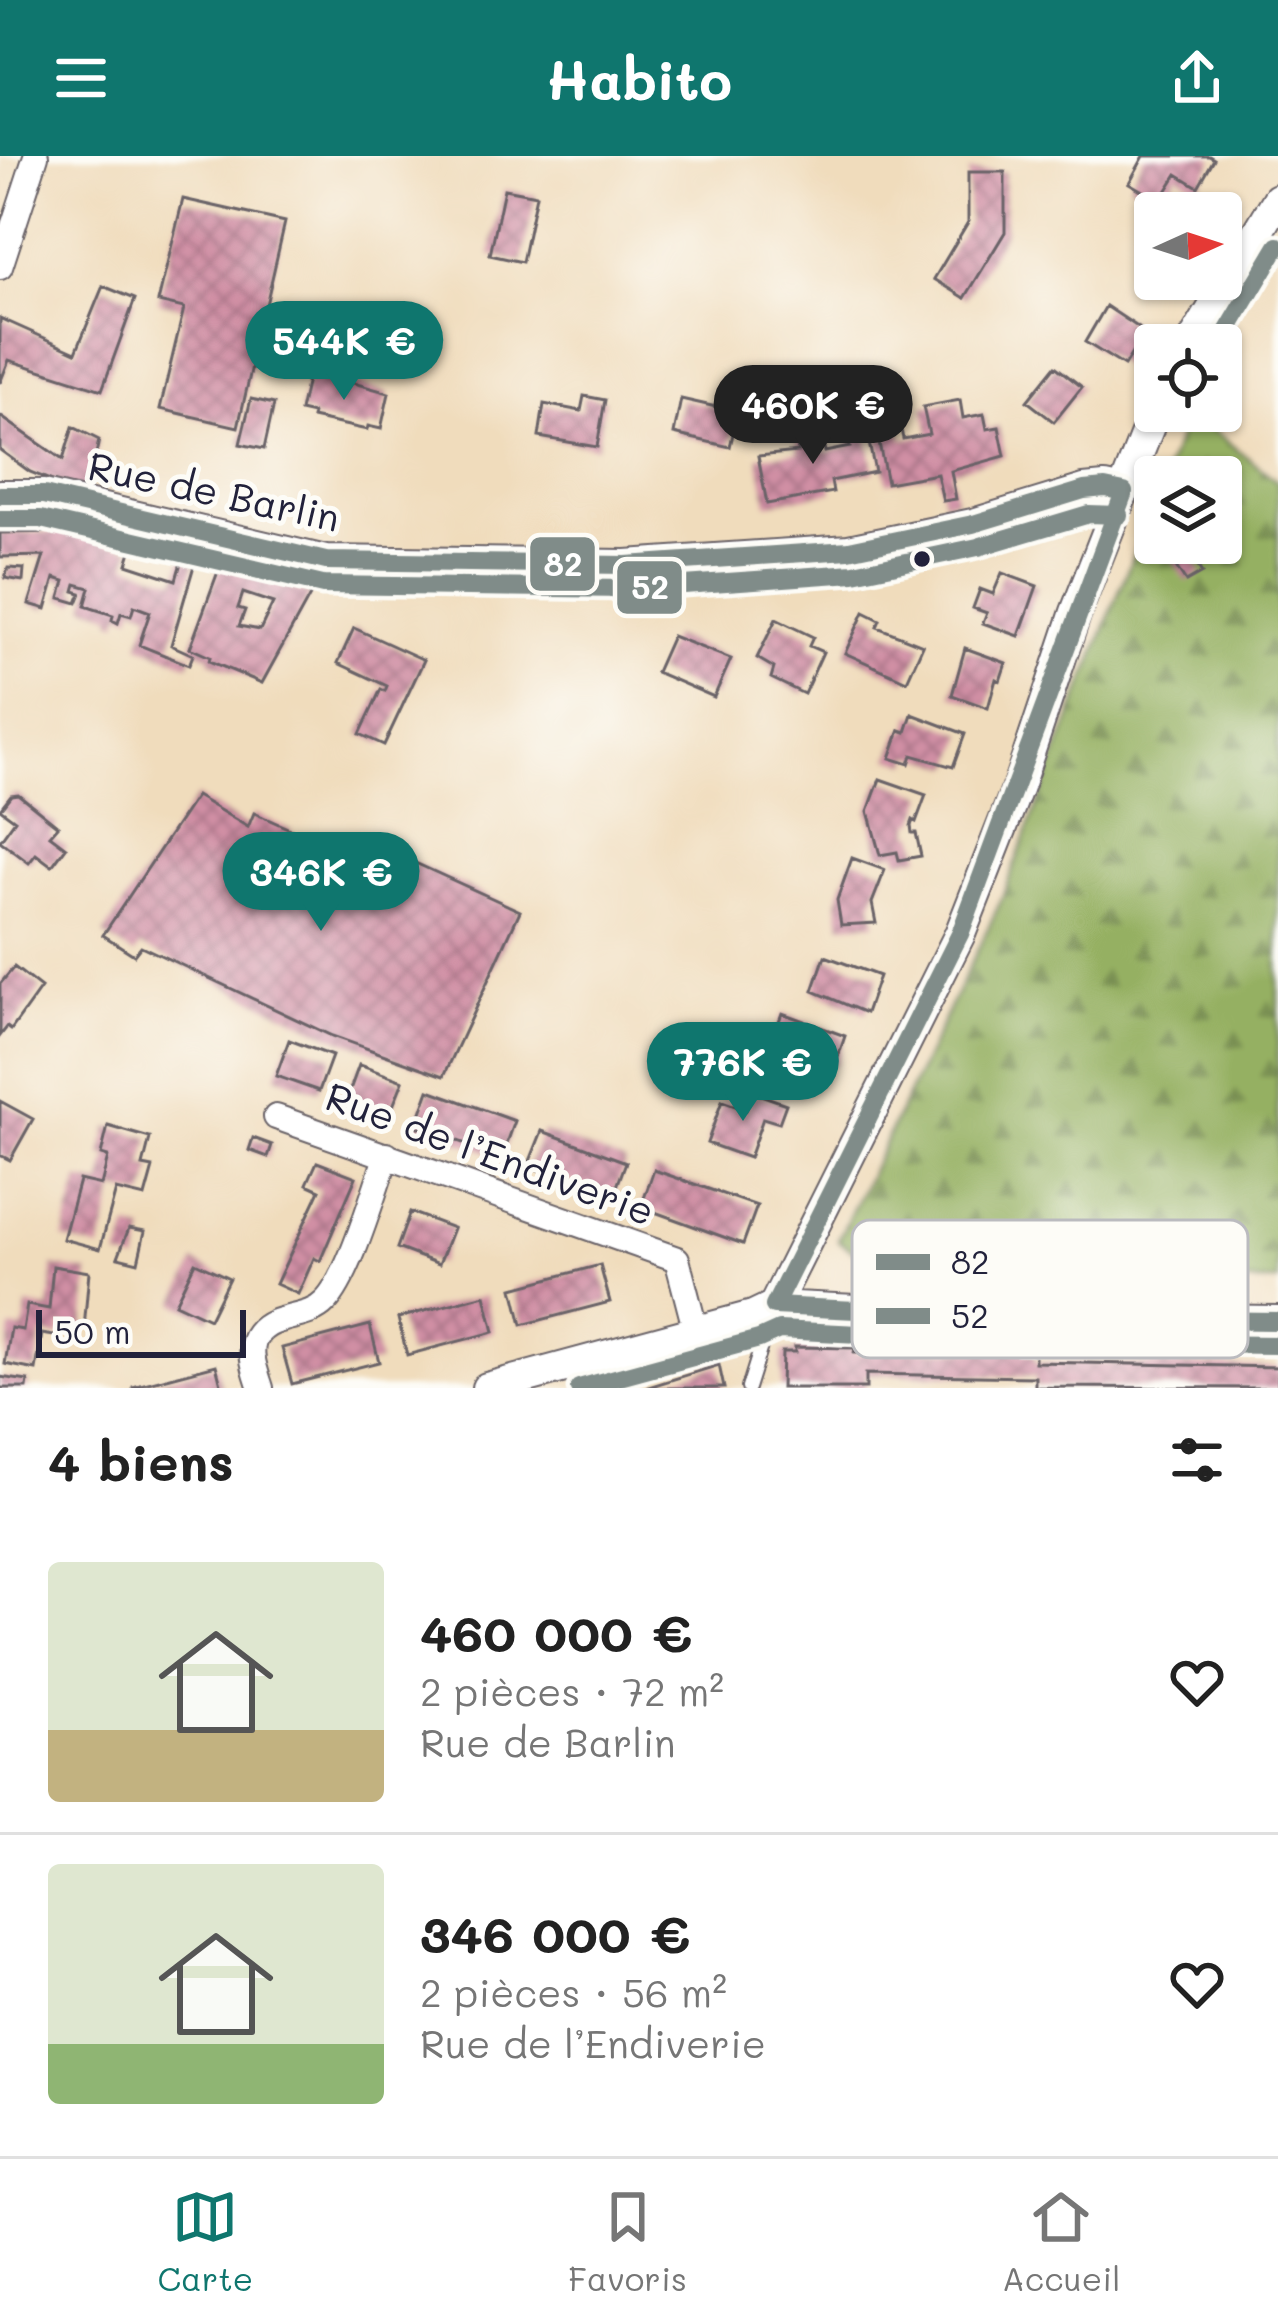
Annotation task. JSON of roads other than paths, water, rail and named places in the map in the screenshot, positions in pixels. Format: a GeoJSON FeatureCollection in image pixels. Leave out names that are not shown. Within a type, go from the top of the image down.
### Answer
{"type":"FeatureCollection","features":[{"type":"Feature","properties":{"kind":"street"},"geometry":{"type":"LineString","coordinates":[[0,267],[36,156]]}},
{"type":"Feature","properties":{"kind":"street"},"geometry":{"type":"LineString","coordinates":[[1204,324],[1278,199]]}},
{"type":"Feature","properties":{"kind":"street"},"geometry":{"type":"LineString","coordinates":[[774,1306],[960,934],[1018,786],[1076,612],[1147,432]]}},
{"type":"Feature","properties":{"kind":"street","name":"Rue de Barlin"},"geometry":{"type":"LineString","coordinates":[[0,495],[44,495],[326,561],[626,565],[848,550],[973,524],[1084,490],[1124,492]]}},
{"type":"Feature","properties":{"kind":"street","name":"Rue de l’Endiverie"},"geometry":{"type":"LineString","coordinates":[[276,1117],[677,1258],[696,1331]]}},
{"type":"Feature","properties":{"kind":"street"},"geometry":{"type":"LineString","coordinates":[[260,1388],[252,1354],[256,1335],[274,1322],[325,1303],[341,1276],[387,1155]]}},
{"type":"Feature","properties":{"kind":"street"},"geometry":{"type":"LineString","coordinates":[[487,1388],[774,1306],[852,1310]]}},
{"type":"Feature","properties":{"kind":"street"},"geometry":{"type":"LineString","coordinates":[[1248,1321],[1278,1321]]}},
{"type":"Feature","properties":{"kind":"lane"},"geometry":{"type":"LineString","coordinates":[[748,1388],[774,1306]]}}]}
